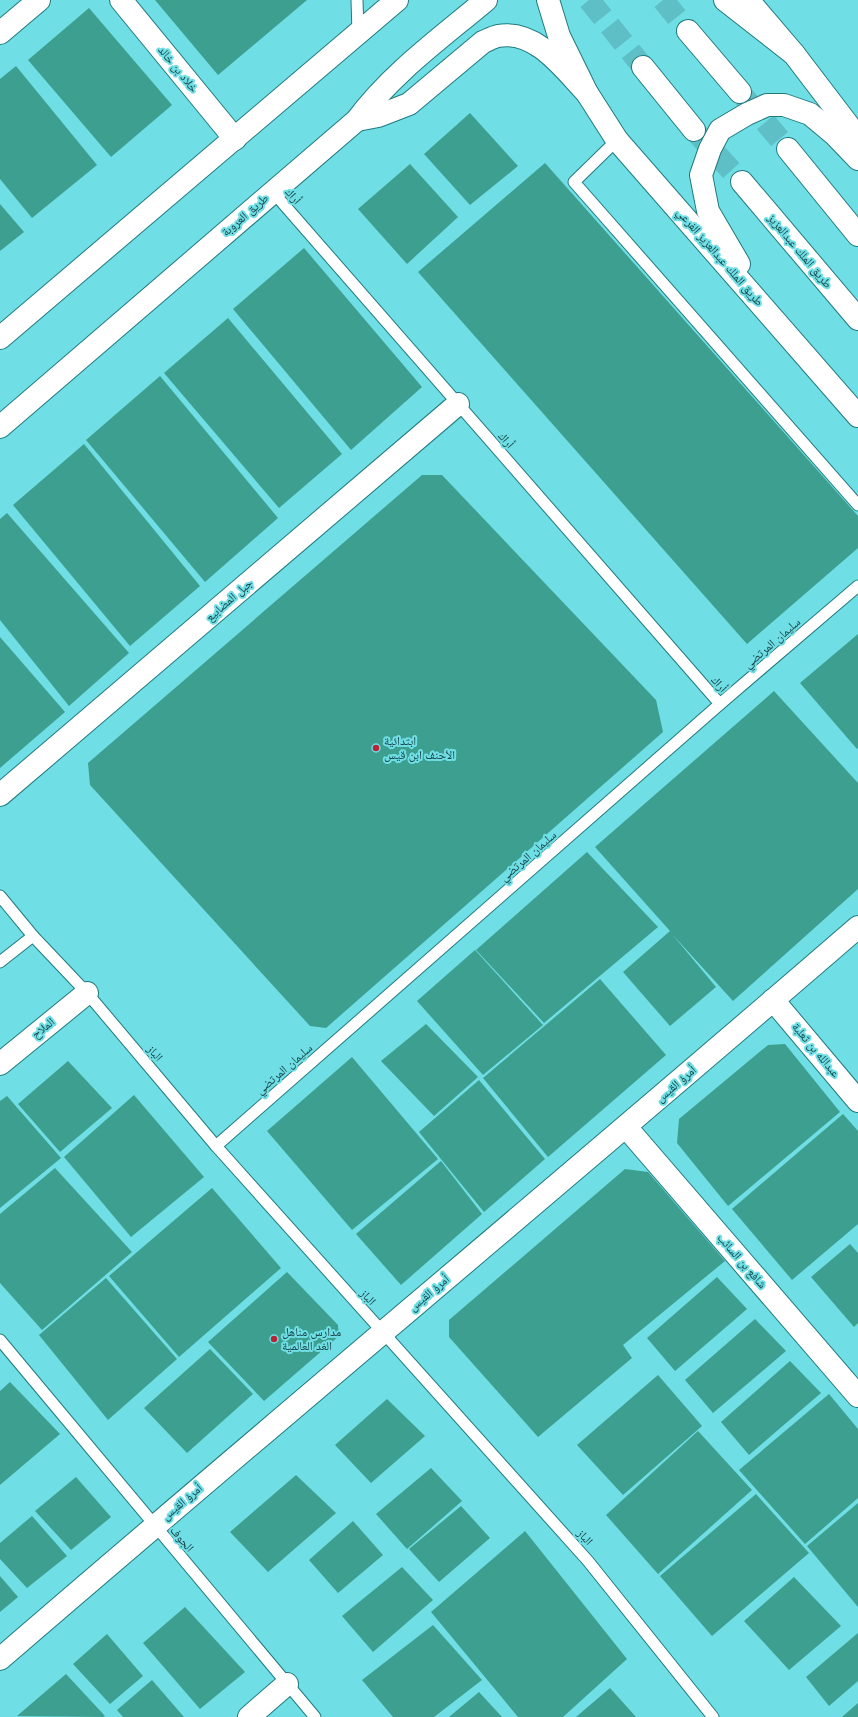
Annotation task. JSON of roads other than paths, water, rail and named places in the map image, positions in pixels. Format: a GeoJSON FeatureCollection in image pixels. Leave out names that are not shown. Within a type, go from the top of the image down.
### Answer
{"type":"FeatureCollection","features":[{"type":"Feature","properties":{"kind":"street"},"geometry":{"type":"LineString","coordinates":[[0,33],[39,0]]}},
{"type":"Feature","properties":{"kind":"street","name":"خلاد بن خالد"},"geometry":{"type":"LineString","coordinates":[[121,0],[235,139]]}},
{"type":"Feature","properties":{"kind":"street"},"geometry":{"type":"LineString","coordinates":[[358,32],[379,0]]}},
{"type":"Feature","properties":{"kind":"street"},"geometry":{"type":"LineString","coordinates":[[0,338],[397,0]]}},
{"type":"Feature","properties":{"kind":"street","name":"طريق العروبة"},"geometry":{"type":"LineString","coordinates":[[0,427],[357,120],[370,102],[389,82],[486,0]]}},
{"type":"Feature","properties":{"kind":"street"},"geometry":{"type":"LineString","coordinates":[[548,0],[559,36],[588,93]]}},
{"type":"Feature","properties":{"kind":"street"},"geometry":{"type":"LineString","coordinates":[[725,0],[794,54]]}},
{"type":"Feature","properties":{"kind":"street"},"geometry":{"type":"LineString","coordinates":[[748,0],[794,54],[858,138]]}},
{"type":"Feature","properties":{"kind":"street"},"geometry":{"type":"LineString","coordinates":[[688,31],[740,92]]}},
{"type":"Feature","properties":{"kind":"street"},"geometry":{"type":"LineString","coordinates":[[357,120],[378,116],[409,104],[484,42],[498,36],[516,37],[536,44],[556,60],[588,93]]}},
{"type":"Feature","properties":{"kind":"street"},"geometry":{"type":"LineString","coordinates":[[643,67],[694,130]]}},
{"type":"Feature","properties":{"kind":"street","name":"طريق الملك عبدالعزيز الفرعي"},"geometry":{"type":"LineString","coordinates":[[588,93],[617,140],[858,416]]}},
{"type":"Feature","properties":{"kind":"street"},"geometry":{"type":"LineString","coordinates":[[760,302],[708,211],[701,174],[710,149],[720,130],[747,114],[767,105],[784,105],[810,114],[834,134],[858,159]]}},
{"type":"Feature","properties":{"kind":"street"},"geometry":{"type":"LineString","coordinates":[[788,149],[858,236]]}},
{"type":"Feature","properties":{"kind":"street","name":"طريق الملك عبدالعزيز"},"geometry":{"type":"LineString","coordinates":[[742,182],[858,319]]}},
{"type":"Feature","properties":{"kind":"street","name":"جبل المضابيع"},"geometry":{"type":"LineString","coordinates":[[0,795],[458,404]]}},
{"type":"Feature","properties":{"kind":"street","name":"أمرؤ القيس"},"geometry":{"type":"LineString","coordinates":[[0,1659],[382,1332],[626,1127],[858,927]]}},
{"type":"Feature","properties":{"kind":"street","name":"الملاح"},"geometry":{"type":"LineString","coordinates":[[0,1064],[87,993]]}},
{"type":"Feature","properties":{"kind":"street","name":"عبدالله بن ثعلبة"},"geometry":{"type":"LineString","coordinates":[[773,1000],[858,1101]]}},
{"type":"Feature","properties":{"kind":"street","name":"شافع بن السائب"},"geometry":{"type":"LineString","coordinates":[[626,1127],[858,1396]]}},
{"type":"Feature","properties":{"kind":"street"},"geometry":{"type":"LineString","coordinates":[[249,1717],[287,1684]]}},
{"type":"Feature","properties":{"kind":"lane"},"geometry":{"type":"LineString","coordinates":[[357,0],[358,32]]}},
{"type":"Feature","properties":{"kind":"lane"},"geometry":{"type":"LineString","coordinates":[[617,140],[574,182],[858,505]]}},
{"type":"Feature","properties":{"kind":"lane","name":"أراك"},"geometry":{"type":"LineString","coordinates":[[272,192],[720,704]]}},
{"type":"Feature","properties":{"kind":"lane","name":"سليمان المرتضي"},"geometry":{"type":"LineString","coordinates":[[216,1146],[720,704],[858,586]]}},
{"type":"Feature","properties":{"kind":"lane","name":"الباز"},"geometry":{"type":"LineString","coordinates":[[0,896],[33,936],[87,993],[216,1146],[588,1561],[714,1717]]}},
{"type":"Feature","properties":{"kind":"lane"},"geometry":{"type":"LineString","coordinates":[[0,962],[33,936]]}},
{"type":"Feature","properties":{"kind":"lane","name":"الجوف"},"geometry":{"type":"LineString","coordinates":[[0,1340],[315,1717]]}},
{"type":"Feature","properties":{"kind":"tunnel"},"geometry":{"type":"LineString","coordinates":[[589,0],[643,67]]}},
{"type":"Feature","properties":{"kind":"tunnel"},"geometry":{"type":"LineString","coordinates":[[663,0],[688,31]]}},
{"type":"Feature","properties":{"kind":"tunnel"},"geometry":{"type":"LineString","coordinates":[[744,97],[788,149]]}},
{"type":"Feature","properties":{"kind":"tunnel"},"geometry":{"type":"LineString","coordinates":[[694,130],[742,182]]}},
{"type":"Feature","properties":{"kind":"place","name":"ابتدائية الأحنف ابن قيس"},"geometry":{"type":"Point","coordinates":[376,748]}},
{"type":"Feature","properties":{"kind":"place","name":"مدارس مناهل الغد العالمية"},"geometry":{"type":"Point","coordinates":[274,1339]}}]}
